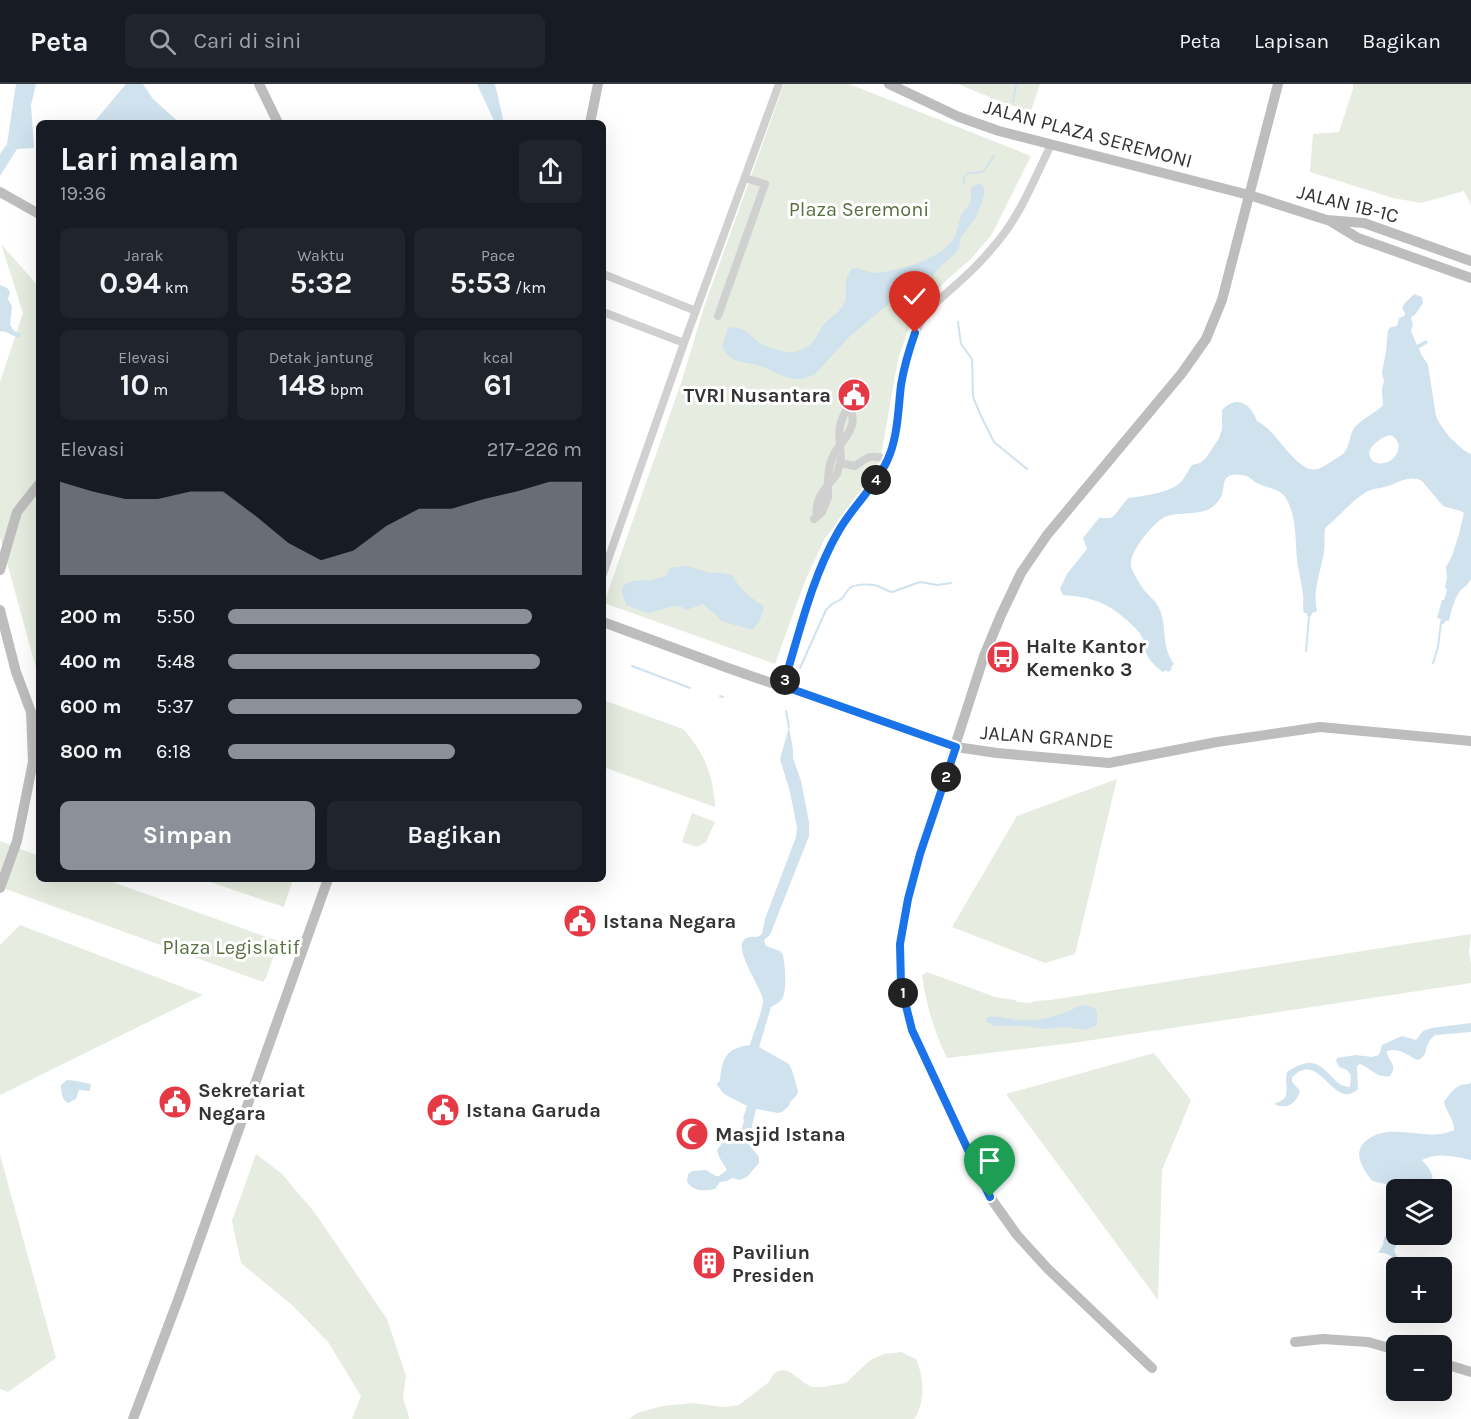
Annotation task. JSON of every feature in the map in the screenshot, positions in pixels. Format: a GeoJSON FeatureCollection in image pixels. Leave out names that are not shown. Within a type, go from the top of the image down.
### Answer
{"type":"FeatureCollection","features":[{"type":"Feature","properties":{"kind":"street"},"geometry":{"type":"LineString","coordinates":[[259,84],[277,120]]}},
{"type":"Feature","properties":{"kind":"street"},"geometry":{"type":"LineString","coordinates":[[591,120],[598,84]]}},
{"type":"Feature","properties":{"kind":"street"},"geometry":{"type":"LineString","coordinates":[[606,565],[684,343],[779,84]]}},
{"type":"Feature","properties":{"kind":"street","name":"JALAN PLAZA SEREMONI"},"geometry":{"type":"LineString","coordinates":[[889,84],[959,117],[999,132],[1249,195]]}},
{"type":"Feature","properties":{"kind":"street"},"geometry":{"type":"LineString","coordinates":[[1152,1368],[1048,1269],[1017,1235],[990,1197],[912,1030],[901,986],[900,944],[908,899],[920,854],[984,656],[1001,615],[1022,573],[1047,535],[1182,373],[1206,339],[1222,300],[1278,84]]}},
{"type":"Feature","properties":{"kind":"street"},"geometry":{"type":"LineString","coordinates":[[783,686],[809,602],[830,548],[850,512],[882,471],[888,459],[899,414],[907,356],[915,333],[926,314],[940,298],[979,263],[1018,214],[1050,145]]}},
{"type":"Feature","properties":{"kind":"street"},"geometry":{"type":"LineString","coordinates":[[718,316],[765,184],[745,178]]}},
{"type":"Feature","properties":{"kind":"street"},"geometry":{"type":"LineString","coordinates":[[0,192],[36,212]]}},
{"type":"Feature","properties":{"kind":"street","name":"JALAN 1B-1C"},"geometry":{"type":"LineString","coordinates":[[1249,195],[1327,220],[1364,223],[1471,261]]}},
{"type":"Feature","properties":{"kind":"street"},"geometry":{"type":"LineString","coordinates":[[1327,220],[1358,238],[1471,278]]}},
{"type":"Feature","properties":{"kind":"street"},"geometry":{"type":"LineString","coordinates":[[606,275],[696,311]]}},
{"type":"Feature","properties":{"kind":"street"},"geometry":{"type":"LineString","coordinates":[[606,313],[684,343]]}},
{"type":"Feature","properties":{"kind":"street"},"geometry":{"type":"LineString","coordinates":[[828,485],[828,470],[832,455],[849,435],[852,411],[846,404]]}},
{"type":"Feature","properties":{"kind":"street"},"geometry":{"type":"LineString","coordinates":[[815,518],[821,493],[837,474],[842,459],[840,445]]}},
{"type":"Feature","properties":{"kind":"street"},"geometry":{"type":"LineString","coordinates":[[840,463],[855,466],[873,456],[888,459]]}},
{"type":"Feature","properties":{"kind":"street"},"geometry":{"type":"LineString","coordinates":[[0,570],[17,512],[36,488]]}},
{"type":"Feature","properties":{"kind":"street"},"geometry":{"type":"LineString","coordinates":[[0,610],[16,672],[31,712],[33,762],[17,842],[0,888]]}},
{"type":"Feature","properties":{"kind":"street","name":"JALAN GRANDE"},"geometry":{"type":"LineString","coordinates":[[606,623],[956,747],[997,753],[1109,763],[1218,742],[1320,727],[1471,741]]}},
{"type":"Feature","properties":{"kind":"street"},"geometry":{"type":"LineString","coordinates":[[135,1415],[327,882]]}},
{"type":"Feature","properties":{"kind":"street"},"geometry":{"type":"LineString","coordinates":[[1295,1342],[1323,1339],[1368,1342],[1386,1347]]}},
{"type":"Feature","properties":{"kind":"street"},"geometry":{"type":"LineString","coordinates":[[1452,1366],[1471,1372]]}},
{"type":"Feature","properties":{"kind":"green space","name":"Plaza Seremoni"},"geometry":{"type":"Polygon","coordinates":[[[784,84],[849,84],[1031,156],[992,234],[971,259],[924,303],[908,330],[898,359],[880,462],[851,506],[825,538],[805,581],[775,664],[606,604],[606,597],[682,380],[704,307],[784,84]]]}},
{"type":"Feature","properties":{"kind":"green space"},"geometry":{"type":"Polygon","coordinates":[[[958,84],[1040,84],[1031,111],[1006,104],[958,84]]]}},
{"type":"Feature","properties":{"kind":"green space"},"geometry":{"type":"Polygon","coordinates":[[[1353,84],[1471,84],[1471,205],[1464,191],[1421,203],[1393,198],[1310,172],[1313,134],[1339,132],[1353,84]]]}},
{"type":"Feature","properties":{"kind":"green space"},"geometry":{"type":"Polygon","coordinates":[[[1,244],[36,284],[36,668],[0,537],[0,382],[23,313],[1,244]]]}},
{"type":"Feature","properties":{"kind":"green space"},"geometry":{"type":"Polygon","coordinates":[[[606,701],[683,729],[697,746],[706,765],[713,786],[715,807],[606,768],[606,701]]]}},
{"type":"Feature","properties":{"kind":"green space"},"geometry":{"type":"Polygon","coordinates":[[[1117,779],[1075,954],[1045,963],[952,927],[1017,816],[1117,779]]]}},
{"type":"Feature","properties":{"kind":"green space"},"geometry":{"type":"Polygon","coordinates":[[[692,813],[715,822],[706,842],[697,847],[682,842],[692,813]]]}},
{"type":"Feature","properties":{"kind":"green space","name":"Plaza Legislatif"},"geometry":{"type":"Polygon","coordinates":[[[0,841],[36,855],[36,882],[112,882],[278,941],[277,946],[263,982],[0,887],[0,841]]]}},
{"type":"Feature","properties":{"kind":"green space"},"geometry":{"type":"Polygon","coordinates":[[[210,882],[292,882],[284,907],[210,882]]]}},
{"type":"Feature","properties":{"kind":"green space"},"geometry":{"type":"Polygon","coordinates":[[[20,925],[203,995],[0,1095],[0,945],[20,925]]]}},
{"type":"Feature","properties":{"kind":"green space"},"geometry":{"type":"Polygon","coordinates":[[[1471,934],[1469,952],[1471,983],[1072,1043],[947,1058],[931,1018],[922,975],[927,972],[995,997],[1031,1003],[1471,934]]]}},
{"type":"Feature","properties":{"kind":"green space"},"geometry":{"type":"Polygon","coordinates":[[[1154,1053],[1191,1100],[1162,1170],[1158,1300],[1006,1094],[1154,1053]]]}},
{"type":"Feature","properties":{"kind":"green space"},"geometry":{"type":"Polygon","coordinates":[[[256,1154],[282,1174],[315,1213],[387,1319],[406,1376],[403,1398],[409,1419],[352,1419],[361,1396],[328,1342],[292,1305],[241,1263],[232,1221],[256,1154]]]}},
{"type":"Feature","properties":{"kind":"green space"},"geometry":{"type":"Polygon","coordinates":[[[0,1155],[56,1358],[8,1392],[0,1389],[0,1155]]]}},
{"type":"Feature","properties":{"kind":"green space"},"geometry":{"type":"Polygon","coordinates":[[[901,1352],[916,1359],[921,1374],[921,1405],[914,1419],[629,1419],[637,1413],[662,1406],[693,1403],[723,1407],[739,1405],[769,1382],[778,1371],[784,1370],[812,1387],[846,1383],[870,1360],[884,1354],[901,1352]]]}},
{"type":"Feature","properties":{"kind":"water"},"geometry":{"type":"Polygon","coordinates":[[[16,84],[36,84],[31,105],[34,148],[17,149],[0,176],[0,154],[7,144],[16,84]]]}},
{"type":"Feature","properties":{"kind":"water"},"geometry":{"type":"Polygon","coordinates":[[[126,84],[143,84],[153,99],[177,120],[96,120],[126,84]]]}},
{"type":"Feature","properties":{"kind":"water"},"geometry":{"type":"Polygon","coordinates":[[[477,84],[495,84],[503,120],[494,120],[477,84]]]}},
{"type":"Feature","properties":{"kind":"water"},"geometry":{"type":"Polygon","coordinates":[[[980,183],[984,188],[984,196],[976,217],[961,237],[959,248],[954,255],[927,282],[908,295],[897,297],[850,336],[816,373],[802,379],[789,378],[759,365],[734,360],[722,346],[728,328],[733,327],[742,329],[760,343],[776,350],[793,352],[807,347],[814,341],[825,323],[843,306],[847,277],[853,268],[872,273],[907,267],[929,258],[948,246],[954,238],[962,214],[970,203],[971,187],[980,183]]]}},
{"type":"Feature","properties":{"kind":"water"},"geometry":{"type":"Polygon","coordinates":[[[0,285],[10,292],[8,299],[12,306],[10,325],[14,331],[21,334],[19,338],[0,331],[0,285]]]}},
{"type":"Feature","properties":{"kind":"water"},"geometry":{"type":"Polygon","coordinates":[[[1414,294],[1422,297],[1423,303],[1411,319],[1413,324],[1411,331],[1417,345],[1426,340],[1428,343],[1419,348],[1428,365],[1436,416],[1451,438],[1471,454],[1471,579],[1458,594],[1449,621],[1445,621],[1444,624],[1440,623],[1441,619],[1437,618],[1447,590],[1445,587],[1446,567],[1452,556],[1464,513],[1443,506],[1422,481],[1414,479],[1406,479],[1368,491],[1325,528],[1324,552],[1316,588],[1317,610],[1311,616],[1307,616],[1303,610],[1292,511],[1285,497],[1279,492],[1247,477],[1233,475],[1227,477],[1220,499],[1210,509],[1167,516],[1162,519],[1138,546],[1131,560],[1131,566],[1144,590],[1156,603],[1162,615],[1167,649],[1174,664],[1168,672],[1166,670],[1163,672],[1152,662],[1146,653],[1140,633],[1115,610],[1091,599],[1063,595],[1060,589],[1067,574],[1087,549],[1083,538],[1099,518],[1114,516],[1128,498],[1163,491],[1181,482],[1192,465],[1206,458],[1219,438],[1222,429],[1222,410],[1228,405],[1238,402],[1247,406],[1257,421],[1268,429],[1305,467],[1318,469],[1342,455],[1354,428],[1383,405],[1382,373],[1388,330],[1397,326],[1399,318],[1404,316],[1402,308],[1414,294]],[[1390,435],[1376,443],[1369,453],[1372,460],[1383,463],[1394,458],[1399,448],[1395,438],[1390,435]]]}},
{"type":"Feature","properties":{"kind":"water"},"geometry":{"type":"Polygon","coordinates":[[[687,566],[710,573],[733,576],[746,593],[764,606],[753,629],[721,621],[704,604],[686,610],[680,606],[648,613],[626,605],[622,591],[626,584],[666,576],[670,568],[687,566]]]}},
{"type":"Feature","properties":{"kind":"water"},"geometry":{"type":"Polygon","coordinates":[[[789,727],[793,758],[801,781],[809,822],[809,836],[770,935],[764,940],[766,946],[780,951],[783,955],[785,982],[782,999],[771,1007],[759,1047],[789,1064],[798,1091],[789,1106],[782,1112],[756,1109],[748,1143],[759,1157],[759,1163],[747,1177],[720,1182],[715,1189],[700,1190],[693,1188],[687,1182],[688,1174],[692,1171],[706,1170],[719,1176],[727,1170],[717,1150],[722,1143],[739,1141],[747,1106],[724,1094],[717,1085],[720,1081],[724,1060],[730,1052],[750,1045],[763,1005],[761,993],[742,951],[742,943],[747,938],[762,934],[765,919],[796,837],[797,827],[790,792],[780,759],[789,727]]]}},
{"type":"Feature","properties":{"kind":"water"},"geometry":{"type":"Polygon","coordinates":[[[1083,1005],[1095,1008],[1097,1012],[1097,1025],[1086,1030],[1064,1027],[1045,1029],[995,1026],[987,1022],[986,1018],[993,1016],[1018,1020],[1040,1019],[1083,1005]]]}},
{"type":"Feature","properties":{"kind":"water"},"geometry":{"type":"Polygon","coordinates":[[[1471,1023],[1471,1032],[1435,1035],[1429,1041],[1424,1055],[1417,1060],[1399,1051],[1387,1051],[1393,1066],[1390,1076],[1378,1075],[1360,1064],[1357,1066],[1358,1089],[1350,1094],[1343,1094],[1336,1090],[1316,1072],[1308,1069],[1300,1071],[1292,1077],[1292,1082],[1300,1091],[1296,1099],[1288,1105],[1281,1106],[1275,1103],[1281,1101],[1286,1095],[1287,1072],[1300,1065],[1310,1063],[1318,1065],[1336,1081],[1350,1087],[1351,1075],[1347,1070],[1339,1067],[1337,1058],[1356,1055],[1372,1057],[1379,1055],[1382,1045],[1402,1036],[1416,1040],[1423,1031],[1431,1028],[1471,1023]]]}},
{"type":"Feature","properties":{"kind":"water"},"geometry":{"type":"Polygon","coordinates":[[[67,1080],[91,1084],[90,1091],[79,1090],[76,1099],[68,1103],[63,1098],[61,1088],[67,1080]]]}},
{"type":"Feature","properties":{"kind":"water"},"geometry":{"type":"Polygon","coordinates":[[[1471,1082],[1471,1160],[1440,1155],[1422,1160],[1433,1179],[1386,1179],[1386,1184],[1372,1181],[1362,1166],[1359,1155],[1362,1145],[1367,1140],[1387,1132],[1433,1134],[1454,1130],[1444,1102],[1457,1087],[1471,1082]]]}},
{"type":"Feature","properties":{"kind":"water"},"geometry":{"type":"Polygon","coordinates":[[[1386,1235],[1386,1245],[1397,1245],[1394,1251],[1397,1257],[1378,1253],[1386,1235]]]}},
{"type":"Feature","properties":{"kind":"waterway"},"geometry":{"type":"LineString","coordinates":[[1013,102],[1016,84]]}},
{"type":"Feature","properties":{"kind":"waterway"},"geometry":{"type":"LineString","coordinates":[[964,183],[964,178],[968,173],[983,172],[994,156]]}},
{"type":"Feature","properties":{"kind":"waterway"},"geometry":{"type":"LineString","coordinates":[[958,322],[961,344],[972,359],[973,397],[981,416],[994,442],[1027,469]]}},
{"type":"Feature","properties":{"kind":"waterway"},"geometry":{"type":"LineString","coordinates":[[800,668],[826,610],[852,587],[874,585],[892,592],[920,582],[937,585],[951,583]]}},
{"type":"Feature","properties":{"kind":"waterway"},"geometry":{"type":"LineString","coordinates":[[1306,651],[1309,616]]}},
{"type":"Feature","properties":{"kind":"waterway"},"geometry":{"type":"LineString","coordinates":[[1433,663],[1441,623]]}},
{"type":"Feature","properties":{"kind":"waterway"},"geometry":{"type":"LineString","coordinates":[[632,666],[690,688]]}},
{"type":"Feature","properties":{"kind":"waterway"},"geometry":{"type":"LineString","coordinates":[[786,711],[789,727]]}},
{"type":"Feature","properties":{"kind":"place","name":"TVRI Nusantara"},"geometry":{"type":"Point","coordinates":[854,395]}},
{"type":"Feature","properties":{"kind":"place","name":"Halte Kantor Kemenko 3"},"geometry":{"type":"Point","coordinates":[1003,657]}},
{"type":"Feature","properties":{"kind":"place","name":"Istana Negara"},"geometry":{"type":"Point","coordinates":[580,921]}},
{"type":"Feature","properties":{"kind":"place","name":"Sekretariat Negara"},"geometry":{"type":"Point","coordinates":[175,1102]}},
{"type":"Feature","properties":{"kind":"place","name":"Istana Garuda"},"geometry":{"type":"Point","coordinates":[443,1110]}},
{"type":"Feature","properties":{"kind":"place","name":"Masjid Istana"},"geometry":{"type":"Point","coordinates":[692,1134]}},
{"type":"Feature","properties":{"kind":"place","name":"Paviliun Presiden"},"geometry":{"type":"Point","coordinates":[709,1263]}},
{"type":"Feature","properties":{"kind":"route"},"geometry":{"type":"LineString","coordinates":[[915,333],[907,356],[899,414],[888,459],[882,471],[850,512],[830,548],[809,602],[783,686],[956,747],[920,854],[908,899],[900,944],[901,986],[912,1030],[990,1197]]}}]}
